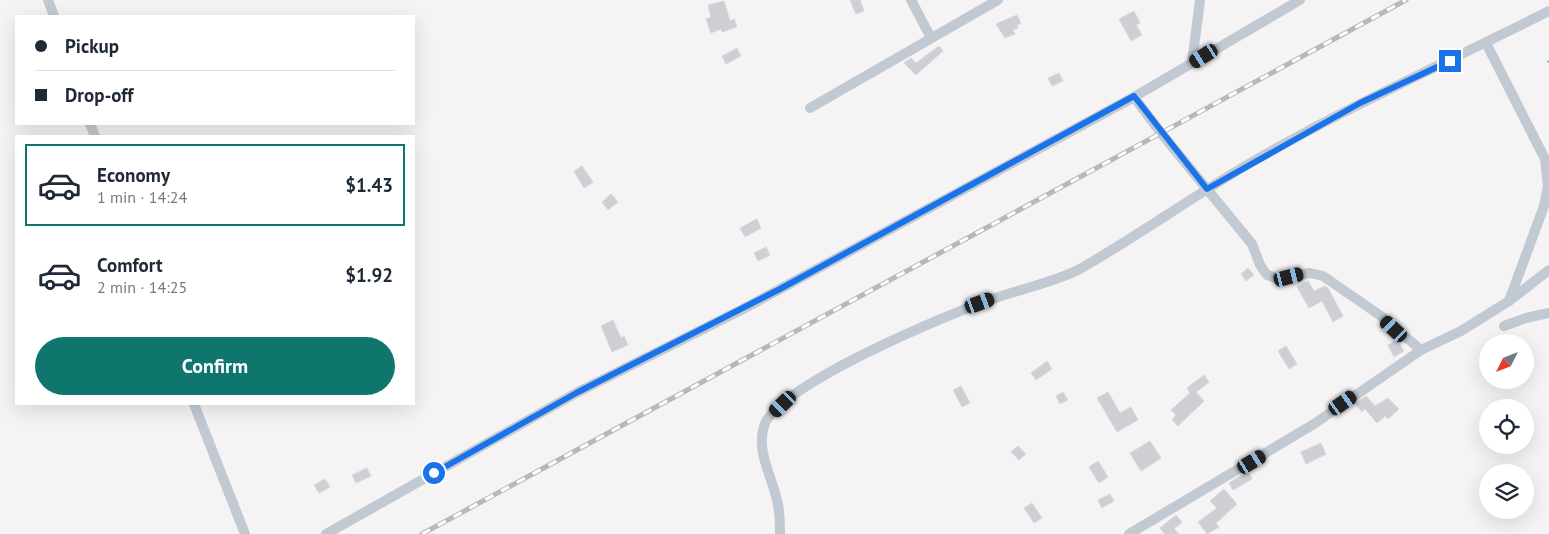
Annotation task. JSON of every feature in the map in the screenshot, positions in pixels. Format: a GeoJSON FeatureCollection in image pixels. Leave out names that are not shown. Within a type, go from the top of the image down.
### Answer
{"type":"FeatureCollection","features":[{"type":"Feature","properties":{"kind":"street"},"geometry":{"type":"LineString","coordinates":[[48,0],[54,15]]}},
{"type":"Feature","properties":{"kind":"street"},"geometry":{"type":"LineString","coordinates":[[911,0],[931,38]]}},
{"type":"Feature","properties":{"kind":"street"},"geometry":{"type":"LineString","coordinates":[[810,108],[998,0]]}},
{"type":"Feature","properties":{"kind":"street"},"geometry":{"type":"LineString","coordinates":[[1192,63],[1200,0]]}},
{"type":"Feature","properties":{"kind":"street"},"geometry":{"type":"LineString","coordinates":[[326,534],[578,392],[780,289],[1134,96],[1300,0]]}},
{"type":"Feature","properties":{"kind":"street"},"geometry":{"type":"LineString","coordinates":[[780,534],[778,501],[763,450],[763,427],[772,414],[798,390],[936,319],[994,298],[1054,280],[1078,270],[1207,189],[1360,103],[1547,15]]}},
{"type":"Feature","properties":{"kind":"street"},"geometry":{"type":"LineString","coordinates":[[1486,43],[1544,159],[1548,186],[1544,206],[1509,301]]}},
{"type":"Feature","properties":{"kind":"street"},"geometry":{"type":"LineString","coordinates":[[1134,96],[1252,244],[1260,265],[1267,276],[1280,279],[1310,273],[1323,276],[1381,316],[1421,350]]}},
{"type":"Feature","properties":{"kind":"street"},"geometry":{"type":"LineString","coordinates":[[1129,534],[1314,424],[1421,350],[1462,331],[1509,301],[1549,270]]}},
{"type":"Feature","properties":{"kind":"street"},"geometry":{"type":"LineString","coordinates":[[1504,326],[1526,318],[1549,313]]}},
{"type":"Feature","properties":{"kind":"street"},"geometry":{"type":"LineString","coordinates":[[194,405],[244,534]]}},
{"type":"Feature","properties":{"kind":"building"},"geometry":{"type":"Polygon","coordinates":[[[850,0],[860,0],[864,11],[856,14],[850,0]]]}},
{"type":"Feature","properties":{"kind":"building"},"geometry":{"type":"Polygon","coordinates":[[[724,1],[730,21],[734,19],[737,27],[722,32],[721,29],[711,33],[706,19],[711,17],[708,5],[724,1]]]}},
{"type":"Feature","properties":{"kind":"building"},"geometry":{"type":"Polygon","coordinates":[[[1134,11],[1140,23],[1136,25],[1142,35],[1131,41],[1119,19],[1134,11]]]}},
{"type":"Feature","properties":{"kind":"building"},"geometry":{"type":"Polygon","coordinates":[[[1017,15],[1021,23],[1017,25],[1018,28],[1013,30],[1015,34],[1005,38],[996,24],[1017,15]]]}},
{"type":"Feature","properties":{"kind":"building"},"geometry":{"type":"Polygon","coordinates":[[[939,46],[943,51],[916,75],[904,63],[911,58],[916,63],[939,46]]]}},
{"type":"Feature","properties":{"kind":"building"},"geometry":{"type":"Polygon","coordinates":[[[737,48],[741,56],[726,64],[722,56],[737,48]]]}},
{"type":"Feature","properties":{"kind":"building"},"geometry":{"type":"Polygon","coordinates":[[[1059,73],[1063,81],[1052,86],[1048,78],[1059,73]]]}},
{"type":"Feature","properties":{"kind":"building"},"geometry":{"type":"Polygon","coordinates":[[[582,166],[593,182],[584,188],[574,171],[582,166]]]}},
{"type":"Feature","properties":{"kind":"building"},"geometry":{"type":"Polygon","coordinates":[[[611,194],[618,202],[608,210],[602,202],[611,194]]]}},
{"type":"Feature","properties":{"kind":"building"},"geometry":{"type":"Polygon","coordinates":[[[757,219],[761,228],[745,237],[740,228],[757,219]]]}},
{"type":"Feature","properties":{"kind":"building"},"geometry":{"type":"Polygon","coordinates":[[[766,247],[770,255],[758,261],[754,253],[766,247]]]}},
{"type":"Feature","properties":{"kind":"building"},"geometry":{"type":"Polygon","coordinates":[[[1248,268],[1254,275],[1246,281],[1241,274],[1248,268]]]}},
{"type":"Feature","properties":{"kind":"building"},"geometry":{"type":"Polygon","coordinates":[[[1308,281],[1314,291],[1325,286],[1328,288],[1343,316],[1333,322],[1322,301],[1309,308],[1297,287],[1308,281]]]}},
{"type":"Feature","properties":{"kind":"building"},"geometry":{"type":"Polygon","coordinates":[[[613,320],[621,338],[624,336],[628,345],[612,352],[601,326],[613,320]]]}},
{"type":"Feature","properties":{"kind":"building"},"geometry":{"type":"Polygon","coordinates":[[[1397,340],[1404,351],[1394,357],[1388,345],[1397,340]]]}},
{"type":"Feature","properties":{"kind":"building"},"geometry":{"type":"Polygon","coordinates":[[[1286,346],[1297,364],[1289,369],[1278,351],[1286,346]]]}},
{"type":"Feature","properties":{"kind":"building"},"geometry":{"type":"Polygon","coordinates":[[[1047,361],[1052,369],[1036,380],[1031,373],[1047,361]]]}},
{"type":"Feature","properties":{"kind":"building"},"geometry":{"type":"Polygon","coordinates":[[[1204,375],[1209,382],[1196,392],[1204,401],[1178,426],[1172,420],[1176,415],[1171,410],[1190,393],[1187,388],[1204,375]]]}},
{"type":"Feature","properties":{"kind":"building"},"geometry":{"type":"Polygon","coordinates":[[[961,386],[970,403],[962,407],[953,390],[961,386]]]}},
{"type":"Feature","properties":{"kind":"building"},"geometry":{"type":"Polygon","coordinates":[[[1063,392],[1068,400],[1060,404],[1056,396],[1063,392]]]}},
{"type":"Feature","properties":{"kind":"building"},"geometry":{"type":"Polygon","coordinates":[[[1108,392],[1120,413],[1131,407],[1138,420],[1117,432],[1097,398],[1108,392]]]}},
{"type":"Feature","properties":{"kind":"building"},"geometry":{"type":"Polygon","coordinates":[[[1366,396],[1375,406],[1388,398],[1399,409],[1388,419],[1385,416],[1377,423],[1365,409],[1362,412],[1355,404],[1366,396]]]}},
{"type":"Feature","properties":{"kind":"building"},"geometry":{"type":"Polygon","coordinates":[[[1150,441],[1161,458],[1141,471],[1130,453],[1150,441]]]}},
{"type":"Feature","properties":{"kind":"building"},"geometry":{"type":"Polygon","coordinates":[[[1321,443],[1326,454],[1306,464],[1301,452],[1321,443]]]}},
{"type":"Feature","properties":{"kind":"building"},"geometry":{"type":"Polygon","coordinates":[[[1018,446],[1026,454],[1019,460],[1011,452],[1018,446]]]}},
{"type":"Feature","properties":{"kind":"building"},"geometry":{"type":"Polygon","coordinates":[[[1098,461],[1108,477],[1099,483],[1089,467],[1098,461]]]}},
{"type":"Feature","properties":{"kind":"building"},"geometry":{"type":"Polygon","coordinates":[[[367,468],[371,476],[356,483],[352,475],[367,468]]]}},
{"type":"Feature","properties":{"kind":"building"},"geometry":{"type":"Polygon","coordinates":[[[1248,471],[1252,479],[1233,490],[1229,483],[1248,471]]]}},
{"type":"Feature","properties":{"kind":"building"},"geometry":{"type":"Polygon","coordinates":[[[325,479],[330,487],[319,493],[314,485],[325,479]]]}},
{"type":"Feature","properties":{"kind":"building"},"geometry":{"type":"Polygon","coordinates":[[[1224,489],[1237,504],[1216,523],[1219,527],[1207,534],[1198,522],[1217,508],[1210,501],[1224,489]]]}},
{"type":"Feature","properties":{"kind":"building"},"geometry":{"type":"Polygon","coordinates":[[[1110,494],[1114,501],[1102,508],[1098,500],[1110,494]]]}},
{"type":"Feature","properties":{"kind":"building"},"geometry":{"type":"Polygon","coordinates":[[[1032,503],[1042,518],[1034,523],[1024,508],[1032,503]]]}},
{"type":"Feature","properties":{"kind":"building"},"geometry":{"type":"Polygon","coordinates":[[[1176,515],[1182,522],[1174,529],[1179,534],[1165,534],[1160,528],[1176,515]]]}},
{"type":"Feature","properties":{"kind":"railway"},"geometry":{"type":"LineString","coordinates":[[422,534],[1406,0]]}},
{"type":"Feature","properties":{"kind":"route"},"geometry":{"type":"LineString","coordinates":[[434,473],[578,392],[851,252],[1134,96],[1161,133],[1207,189],[1259,158],[1360,103],[1450,61]]}}]}
